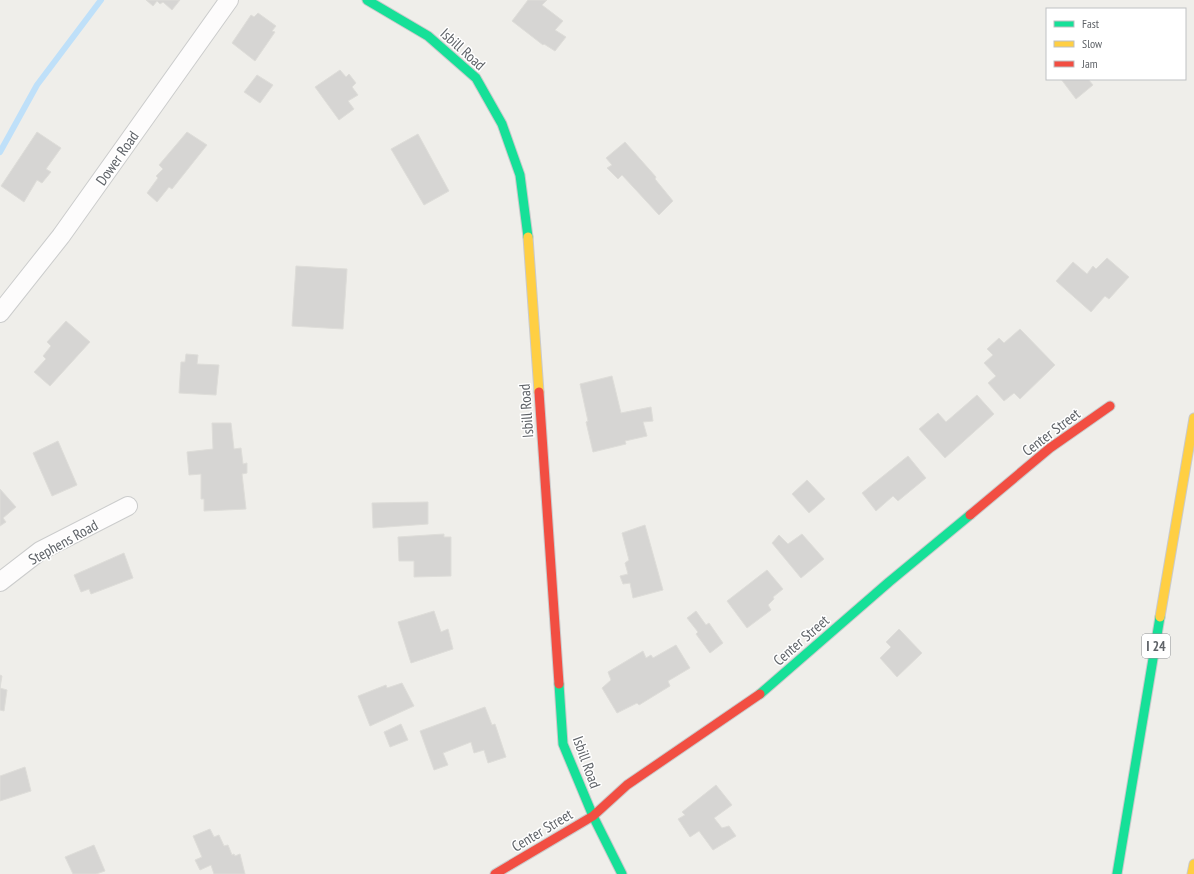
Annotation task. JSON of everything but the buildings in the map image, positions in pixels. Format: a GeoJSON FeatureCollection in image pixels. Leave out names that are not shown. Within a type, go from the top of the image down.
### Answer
{"type":"FeatureCollection","features":[{"type":"Feature","properties":{"kind":"main road","name":"Isbill Road"},"geometry":{"type":"LineString","coordinates":[[367,0],[428,36],[476,78],[502,124],[520,175],[529,245],[563,744],[593,816],[622,874]]}},
{"type":"Feature","properties":{"kind":"main road","name":"Center Street"},"geometry":{"type":"LineString","coordinates":[[495,874],[593,816],[627,785],[760,695],[889,582],[1050,448],[1110,406]]}},
{"type":"Feature","properties":{"kind":"main road","name":"I 24"},"geometry":{"type":"LineString","coordinates":[[1117,874],[1194,418]]}},
{"type":"Feature","properties":{"kind":"main road"},"geometry":{"type":"LineString","coordinates":[[1192,874],[1194,864]]}},
{"type":"Feature","properties":{"kind":"street","name":"Dower Road"},"geometry":{"type":"LineString","coordinates":[[0,313],[61,236],[229,0]]}},
{"type":"Feature","properties":{"kind":"street","name":"Stephens Road"},"geometry":{"type":"LineString","coordinates":[[0,582],[40,551],[128,506]]}},
{"type":"Feature","properties":{"kind":"waterway"},"geometry":{"type":"LineString","coordinates":[[0,152],[37,85],[101,0]]}},
{"type":"Feature","properties":{"kind":"traffic: fast"},"geometry":{"type":"LineString","coordinates":[[367,0],[428,36],[476,78],[502,124],[520,175],[528,237]]}},
{"type":"Feature","properties":{"kind":"traffic: fast"},"geometry":{"type":"LineString","coordinates":[[760,694],[889,582],[970,515]]}},
{"type":"Feature","properties":{"kind":"traffic: fast"},"geometry":{"type":"LineString","coordinates":[[1117,874],[1160,617]]}},
{"type":"Feature","properties":{"kind":"traffic: fast"},"geometry":{"type":"LineString","coordinates":[[559,684],[563,744],[593,816],[622,874]]}},
{"type":"Feature","properties":{"kind":"traffic: slow"},"geometry":{"type":"LineString","coordinates":[[528,237],[539,392]]}},
{"type":"Feature","properties":{"kind":"traffic: slow"},"geometry":{"type":"LineString","coordinates":[[1160,617],[1194,418]]}},
{"type":"Feature","properties":{"kind":"traffic: slow"},"geometry":{"type":"LineString","coordinates":[[1192,874],[1194,864]]}},
{"type":"Feature","properties":{"kind":"traffic: jam"},"geometry":{"type":"LineString","coordinates":[[539,392],[559,684]]}},
{"type":"Feature","properties":{"kind":"traffic: jam"},"geometry":{"type":"LineString","coordinates":[[970,515],[1050,448],[1110,406]]}},
{"type":"Feature","properties":{"kind":"traffic: jam"},"geometry":{"type":"LineString","coordinates":[[495,874],[593,816],[627,785],[760,694]]}}]}
